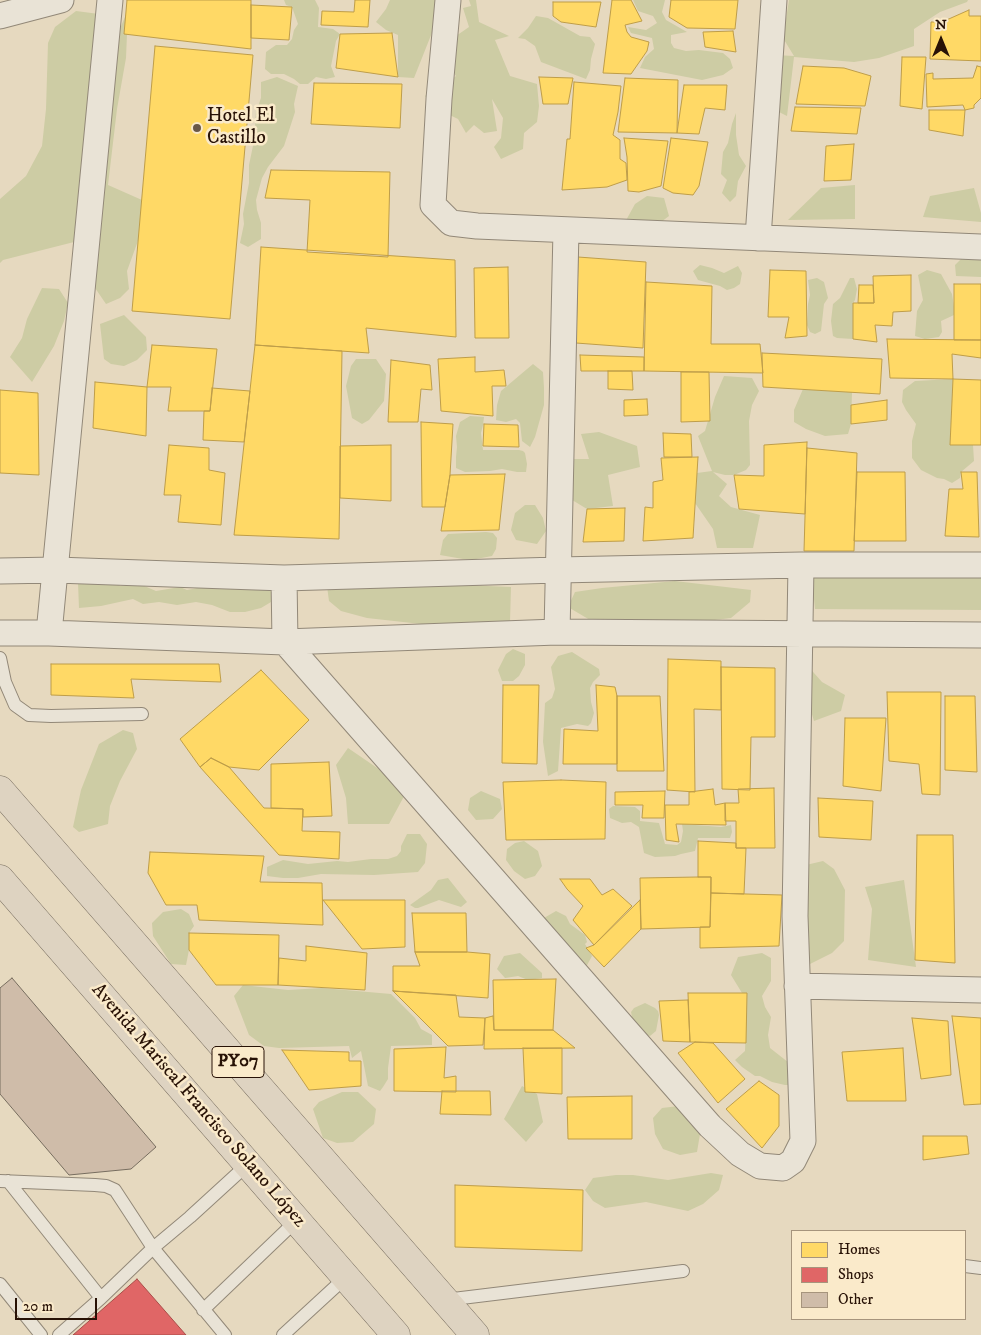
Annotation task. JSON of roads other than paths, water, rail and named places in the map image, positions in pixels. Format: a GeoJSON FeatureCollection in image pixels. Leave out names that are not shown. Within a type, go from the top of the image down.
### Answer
{"type":"FeatureCollection","features":[{"type":"Feature","properties":{"kind":"main road","name":"PY07"},"geometry":{"type":"LineString","coordinates":[[0,790],[475,1335]]}},
{"type":"Feature","properties":{"kind":"main road","name":"Avenida Mariscal Francisco Solano López"},"geometry":{"type":"LineString","coordinates":[[0,878],[346,1277],[388,1332]]}},
{"type":"Feature","properties":{"kind":"street"},"geometry":{"type":"LineString","coordinates":[[0,16],[61,0]]}},
{"type":"Feature","properties":{"kind":"street"},"geometry":{"type":"LineString","coordinates":[[49,633],[110,0]]}},
{"type":"Feature","properties":{"kind":"street"},"geometry":{"type":"LineString","coordinates":[[448,0],[439,99],[434,205],[450,223],[477,226],[981,247]]}},
{"type":"Feature","properties":{"kind":"street"},"geometry":{"type":"LineString","coordinates":[[758,238],[774,0]]}},
{"type":"Feature","properties":{"kind":"street"},"geometry":{"type":"LineString","coordinates":[[557,632],[566,230]]}},
{"type":"Feature","properties":{"kind":"street"},"geometry":{"type":"LineString","coordinates":[[0,571],[56,570],[284,578],[801,565],[981,565]]}},
{"type":"Feature","properties":{"kind":"street"},"geometry":{"type":"LineString","coordinates":[[284,578],[285,642],[710,1126],[740,1154],[760,1166],[782,1168],[793,1161],[803,1141],[795,916],[801,565]]}},
{"type":"Feature","properties":{"kind":"street"},"geometry":{"type":"LineString","coordinates":[[0,633],[49,633],[285,642],[557,632],[981,635]]}},
{"type":"Feature","properties":{"kind":"street"},"geometry":{"type":"LineString","coordinates":[[797,986],[981,990]]}},
{"type":"Feature","properties":{"kind":"lane"},"geometry":{"type":"LineString","coordinates":[[0,658],[5,682],[15,705],[29,715],[142,714]]}},
{"type":"Feature","properties":{"kind":"lane"},"geometry":{"type":"LineString","coordinates":[[60,1335],[153,1248],[248,1164]]}},
{"type":"Feature","properties":{"kind":"lane"},"geometry":{"type":"LineString","coordinates":[[4,1181],[106,1186],[115,1190],[153,1248],[225,1335]]}},
{"type":"Feature","properties":{"kind":"lane"},"geometry":{"type":"LineString","coordinates":[[4,1181],[101,1298]]}},
{"type":"Feature","properties":{"kind":"lane"},"geometry":{"type":"LineString","coordinates":[[203,1310],[297,1220]]}},
{"type":"Feature","properties":{"kind":"lane"},"geometry":{"type":"LineString","coordinates":[[966,1266],[981,1268]]}},
{"type":"Feature","properties":{"kind":"lane"},"geometry":{"type":"LineString","coordinates":[[445,1300],[683,1270]]}},
{"type":"Feature","properties":{"kind":"lane"},"geometry":{"type":"LineString","coordinates":[[282,1335],[346,1277]]}},
{"type":"Feature","properties":{"kind":"lane"},"geometry":{"type":"LineString","coordinates":[[0,1284],[41,1335]]}},
{"type":"Feature","properties":{"kind":"place","name":"Hotel El Castillo"},"geometry":{"type":"Point","coordinates":[197,128]}}]}
